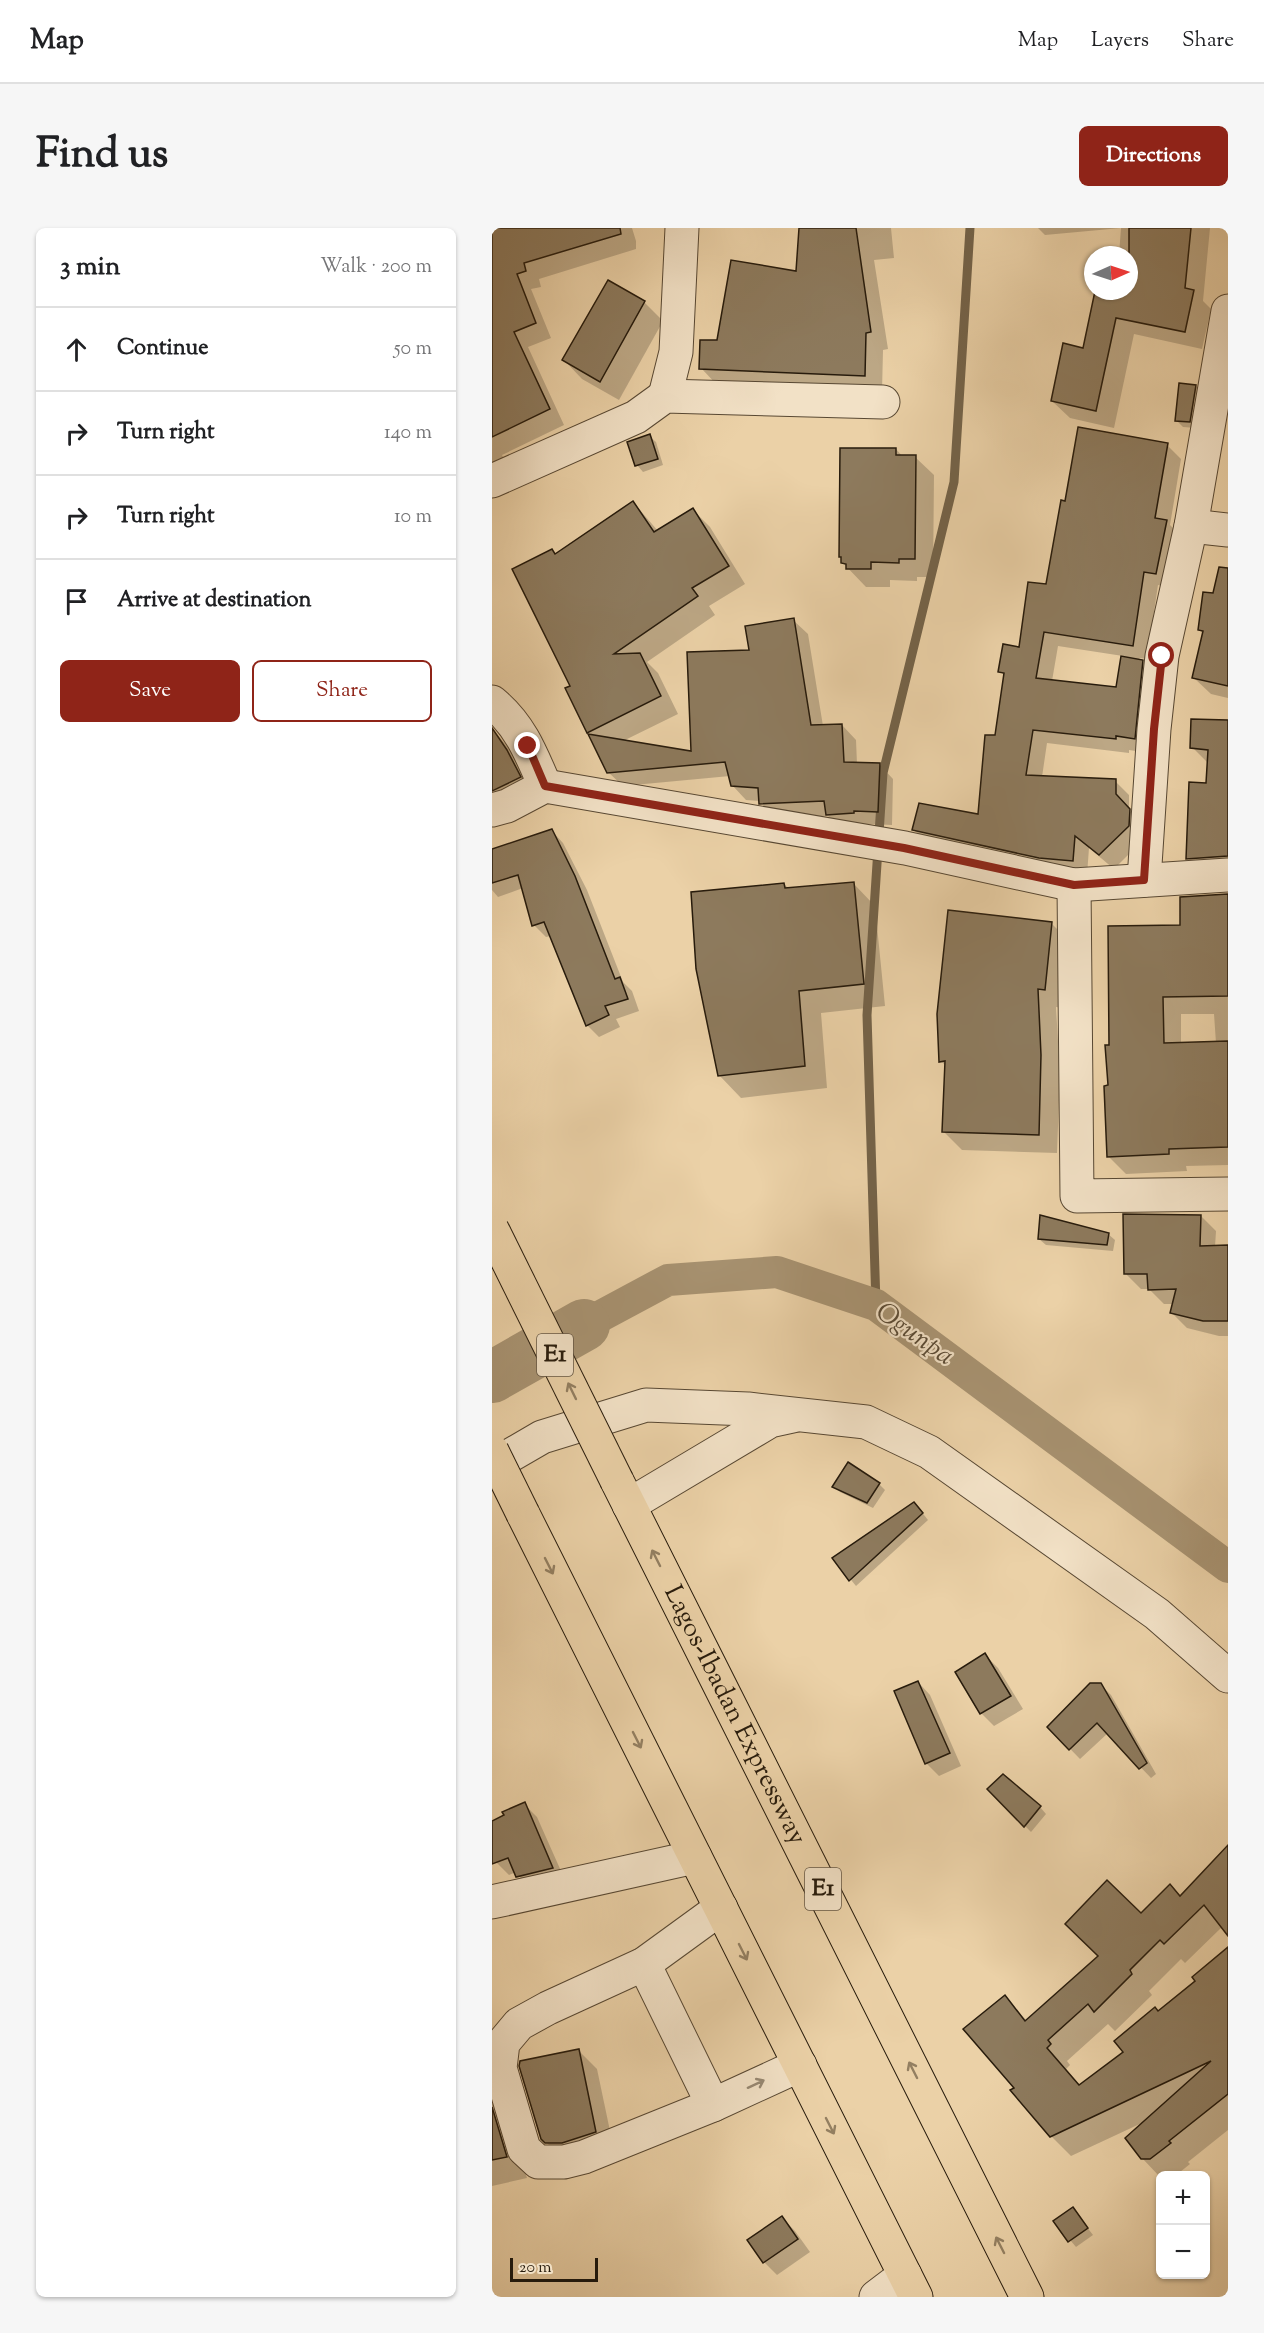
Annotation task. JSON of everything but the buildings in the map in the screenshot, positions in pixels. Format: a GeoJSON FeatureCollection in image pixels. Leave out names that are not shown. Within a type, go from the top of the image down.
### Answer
{"type":"FeatureCollection","features":[{"type":"Feature","properties":{"kind":"highway","name":"Lagos-Ibadan Expressway"},"geometry":{"type":"LineString","coordinates":[[492,1230],[1027,2297]]}},
{"type":"Feature","properties":{"kind":"highway"},"geometry":{"type":"LineString","coordinates":[[492,1451],[910,2286]]}},
{"type":"Feature","properties":{"kind":"street"},"geometry":{"type":"LineString","coordinates":[[665,396],[676,352],[682,228]]}},
{"type":"Feature","properties":{"kind":"street"},"geometry":{"type":"LineString","coordinates":[[1144,880],[1154,729],[1162,656],[1191,526],[1228,310]]}},
{"type":"Feature","properties":{"kind":"street"},"geometry":{"type":"LineString","coordinates":[[492,481],[636,417],[665,396],[883,402]]}},
{"type":"Feature","properties":{"kind":"street"},"geometry":{"type":"LineString","coordinates":[[1191,526],[1228,530]]}},
{"type":"Feature","properties":{"kind":"street"},"geometry":{"type":"LineString","coordinates":[[492,702],[513,722],[528,746],[545,786]]}},
{"type":"Feature","properties":{"kind":"street"},"geometry":{"type":"LineString","coordinates":[[492,810],[507,806],[545,786],[904,848],[1074,885],[1228,875]]}},
{"type":"Feature","properties":{"kind":"street"},"geometry":{"type":"LineString","coordinates":[[1074,885],[1077,1196],[1228,1194]]}},
{"type":"Feature","properties":{"kind":"street"},"geometry":{"type":"LineString","coordinates":[[492,1466],[542,1437],[646,1405],[748,1408],[866,1422],[929,1452],[1157,1614],[1228,1676]]}},
{"type":"Feature","properties":{"kind":"street"},"geometry":{"type":"LineString","coordinates":[[623,1493],[770,1420],[805,1414]]}},
{"type":"Feature","properties":{"kind":"street"},"geometry":{"type":"LineString","coordinates":[[492,1902],[695,1857]]}},
{"type":"Feature","properties":{"kind":"street"},"geometry":{"type":"LineString","coordinates":[[721,1908],[644,1964],[519,2024],[503,2043],[500,2068],[524,2149],[538,2162],[564,2162],[584,2157],[713,2105],[800,2065]]}},
{"type":"Feature","properties":{"kind":"street"},"geometry":{"type":"LineString","coordinates":[[644,1964],[713,2105]]}},
{"type":"Feature","properties":{"kind":"street"},"geometry":{"type":"LineString","coordinates":[[876,2297],[910,2286]]}},
{"type":"Feature","properties":{"kind":"waterway"},"geometry":{"type":"LineString","coordinates":[[876,1305],[867,1015],[883,773],[954,482],[970,228]]}},
{"type":"Feature","properties":{"kind":"waterway","name":"Ogunpa"},"geometry":{"type":"LineString","coordinates":[[584,1325],[668,1280],[777,1272],[876,1305],[1228,1567]]}},
{"type":"Feature","properties":{"kind":"waterway","name":"Ogunpa"},"geometry":{"type":"LineString","coordinates":[[492,1377],[584,1325]]}},
{"type":"Feature","properties":{"kind":"route"},"geometry":{"type":"LineString","coordinates":[[528,746],[545,786],[904,848],[1074,885],[1144,880],[1154,729],[1162,656]]}}]}
